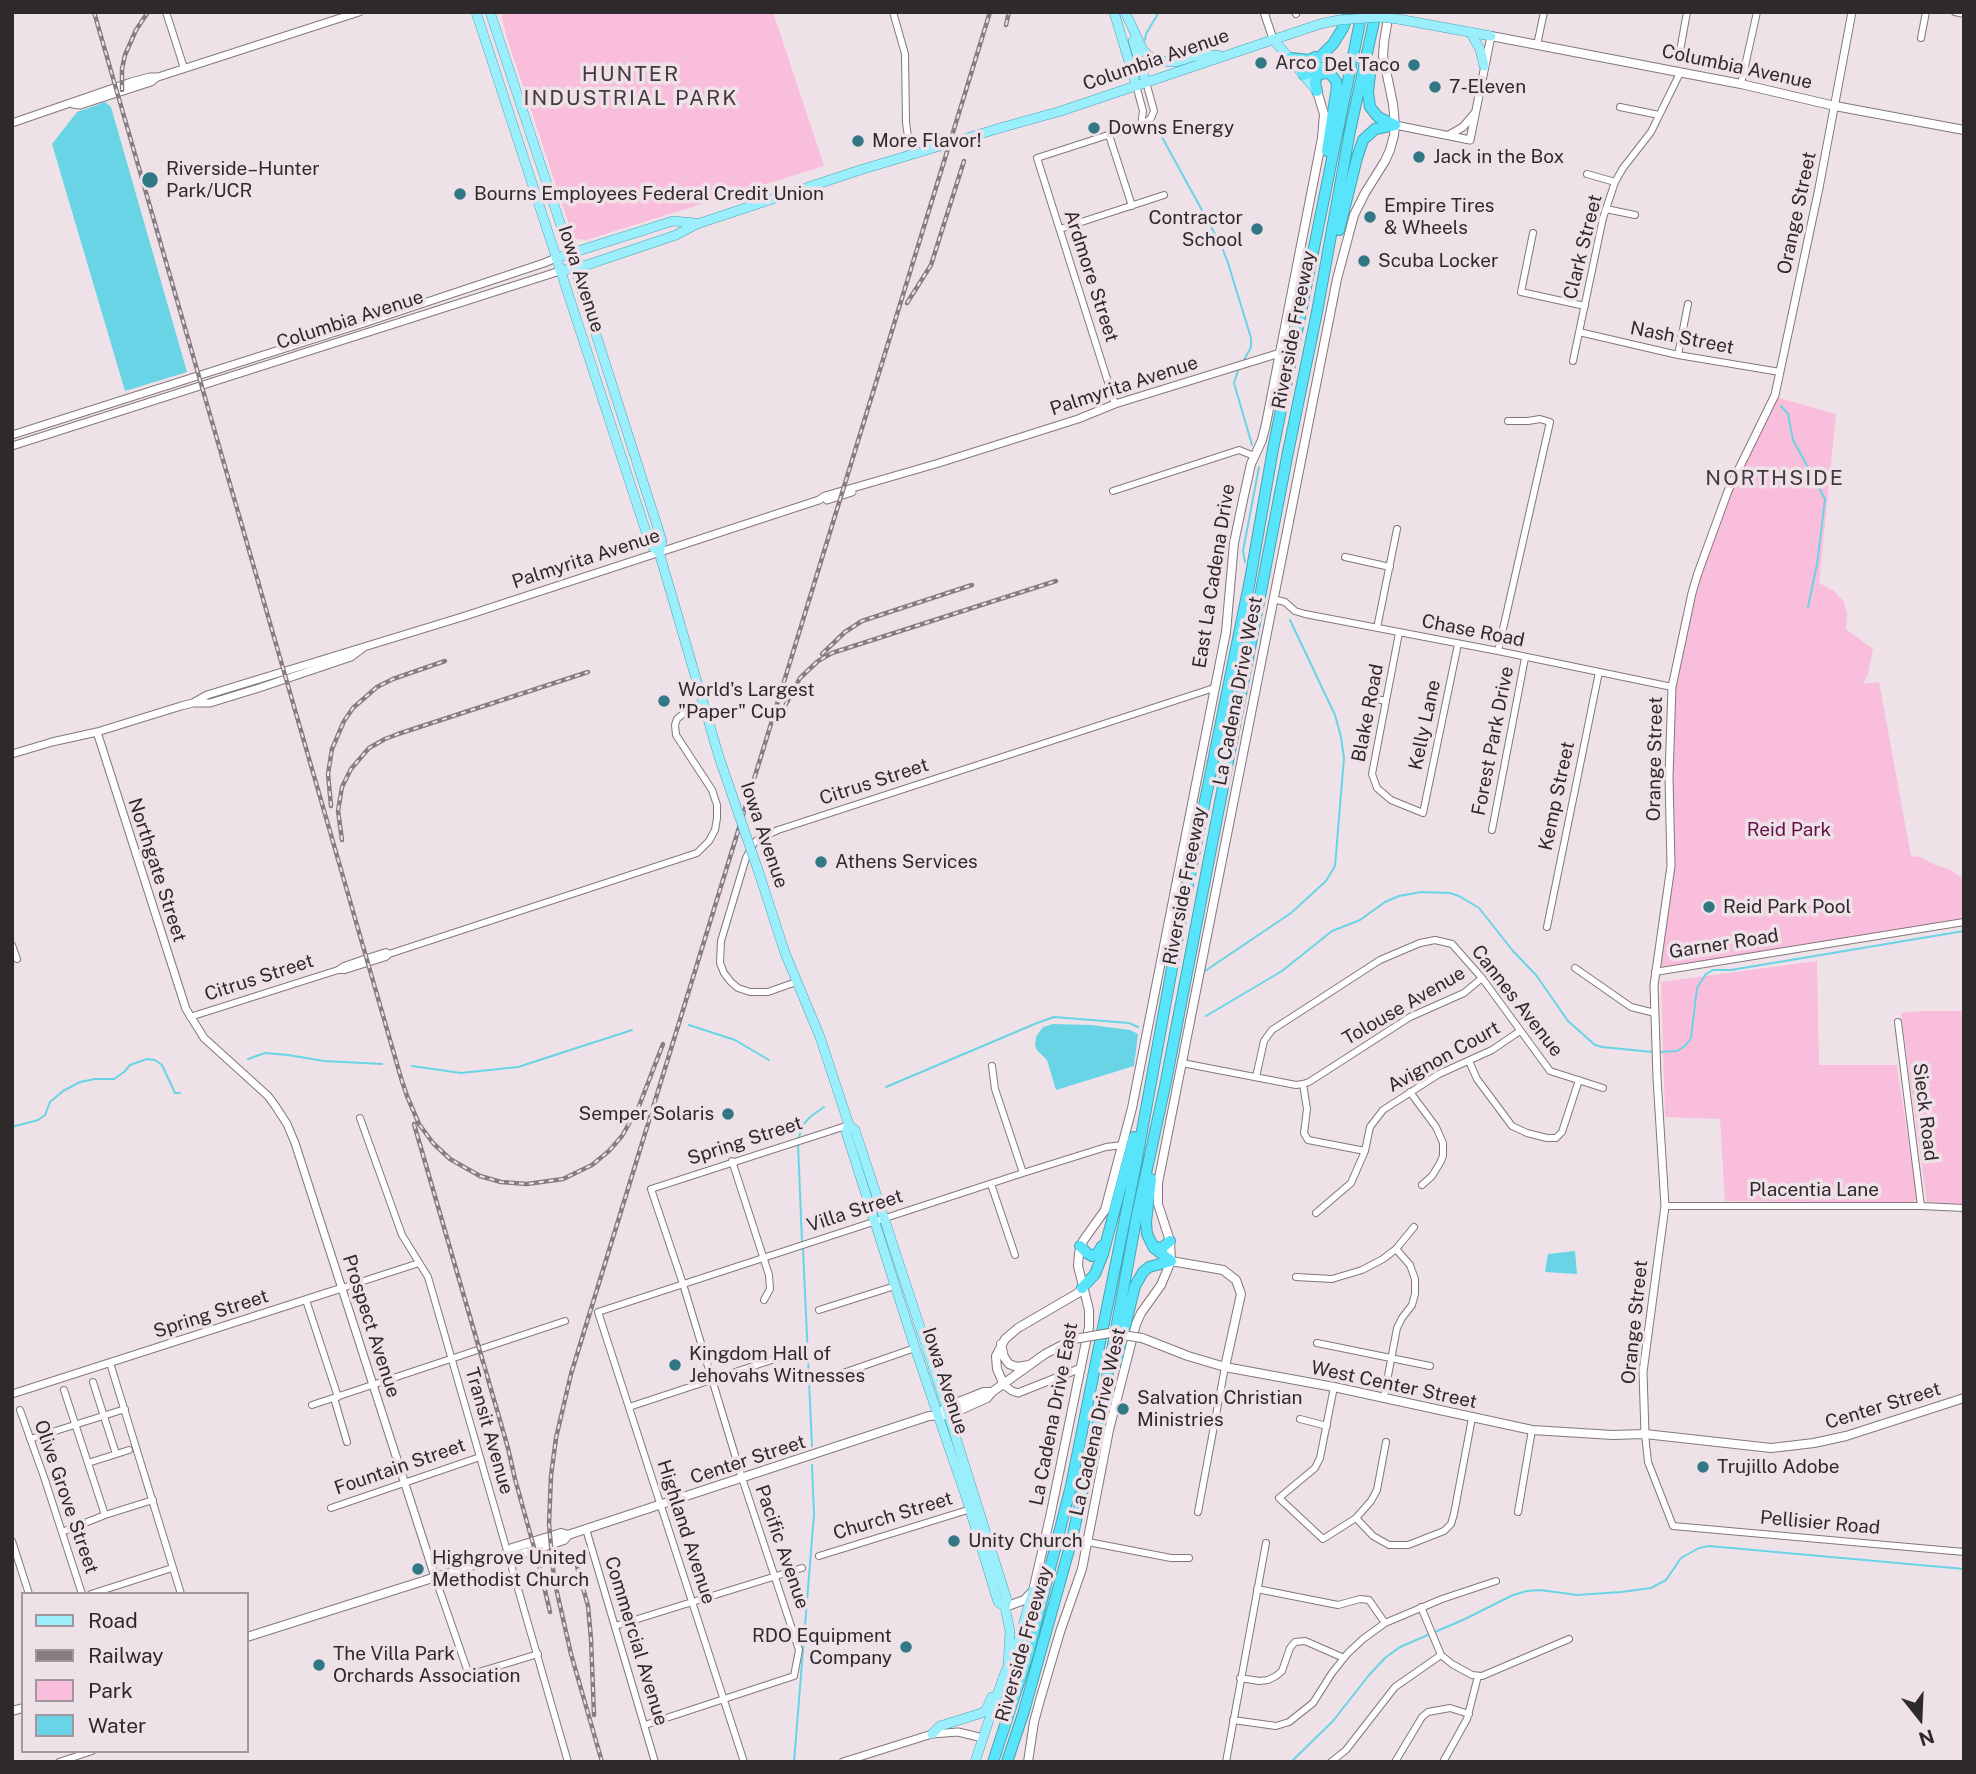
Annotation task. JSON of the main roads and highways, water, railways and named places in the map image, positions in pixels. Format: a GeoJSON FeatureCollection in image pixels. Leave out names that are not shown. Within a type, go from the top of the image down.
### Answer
{"type":"FeatureCollection","features":[{"type":"Feature","properties":{"kind":"highway"},"geometry":{"type":"LineString","coordinates":[[1302,73],[1334,44],[1349,12]]}},
{"type":"Feature","properties":{"kind":"highway","name":"Riverside Freeway"},"geometry":{"type":"LineString","coordinates":[[993,1762],[1028,1655],[1072,1486],[1250,580],[1273,449],[1362,12]]}},
{"type":"Feature","properties":{"kind":"highway"},"geometry":{"type":"LineString","coordinates":[[1378,12],[1368,99],[1378,117],[1395,125]]}},
{"type":"Feature","properties":{"kind":"highway","name":"Riverside Freeway"},"geometry":{"type":"LineString","coordinates":[[1007,1762],[1072,1539],[1104,1394],[1137,1215],[1165,1086],[1317,312],[1350,131],[1378,12]]}},
{"type":"Feature","properties":{"kind":"highway"},"geometry":{"type":"LineString","coordinates":[[1291,58],[1308,60],[1325,53]]}},
{"type":"Feature","properties":{"kind":"highway"},"geometry":{"type":"LineString","coordinates":[[1302,73],[1327,69],[1334,77],[1337,87],[1326,161],[1327,189]]}},
{"type":"Feature","properties":{"kind":"highway"},"geometry":{"type":"LineString","coordinates":[[1317,91],[1315,80],[1319,74],[1328,73],[1334,77]]}},
{"type":"Feature","properties":{"kind":"highway"},"geometry":{"type":"LineString","coordinates":[[1317,312],[1323,304],[1363,140],[1375,129],[1395,125]]}},
{"type":"Feature","properties":{"kind":"highway"},"geometry":{"type":"LineString","coordinates":[[1083,1288],[1095,1275],[1103,1254],[1132,1147],[1141,1102],[1151,1084]]}},
{"type":"Feature","properties":{"kind":"highway"},"geometry":{"type":"LineString","coordinates":[[1165,1086],[1146,1222],[1148,1239],[1154,1248],[1171,1261]]}},
{"type":"Feature","properties":{"kind":"highway"},"geometry":{"type":"LineString","coordinates":[[1080,1246],[1089,1255],[1095,1255],[1108,1234]]}},
{"type":"Feature","properties":{"kind":"highway"},"geometry":{"type":"LineString","coordinates":[[1154,1248],[1163,1247],[1170,1241]]}},
{"type":"Feature","properties":{"kind":"highway"},"geometry":{"type":"LineString","coordinates":[[1104,1394],[1114,1370],[1135,1286],[1149,1267],[1171,1261]]}},
{"type":"Feature","properties":{"kind":"highway"},"geometry":{"type":"LineString","coordinates":[[1013,1762],[1023,1727],[1024,1711]]}},
{"type":"Feature","properties":{"kind":"main road","name":"Iowa Avenue"},"geometry":{"type":"LineString","coordinates":[[476,12],[650,544],[659,552],[719,757],[796,982],[820,1037],[849,1125],[855,1130],[895,1286],[937,1415],[1007,1600],[1004,1607],[1010,1632],[1008,1666]]}},
{"type":"Feature","properties":{"kind":"main road","name":"Iowa Avenue"},"geometry":{"type":"LineString","coordinates":[[489,12],[662,541],[659,552]]}},
{"type":"Feature","properties":{"kind":"main road"},"geometry":{"type":"LineString","coordinates":[[1114,12],[1141,84]]}},
{"type":"Feature","properties":{"kind":"main road"},"geometry":{"type":"LineString","coordinates":[[1125,12],[1141,84]]}},
{"type":"Feature","properties":{"kind":"main road"},"geometry":{"type":"LineString","coordinates":[[1125,12],[1143,50],[1157,61],[1177,62],[1195,56],[1227,55]]}},
{"type":"Feature","properties":{"kind":"main road","name":"La Cadena Drive West"},"geometry":{"type":"LineString","coordinates":[[1028,1762],[1040,1700],[1082,1569],[1109,1430],[1136,1324],[1161,1285],[1171,1261],[1170,1241],[1160,1215],[1157,1193],[1336,279],[1354,215],[1390,150],[1395,125],[1383,56],[1390,12]]}},
{"type":"Feature","properties":{"kind":"main road","name":"Columbia Avenue"},"geometry":{"type":"LineString","coordinates":[[560,271],[676,235],[697,223],[860,170],[1061,111],[1273,39],[1339,20],[1398,19],[1741,84],[1835,106],[1964,130]]}},
{"type":"Feature","properties":{"kind":"main road"},"geometry":{"type":"LineString","coordinates":[[1469,32],[1480,48],[1484,66]]}},
{"type":"Feature","properties":{"kind":"main road","name":"East La Cadena Drive"},"geometry":{"type":"LineString","coordinates":[[1080,1246],[1105,1210],[1143,1054],[1226,632],[1234,543],[1248,471],[1266,424],[1324,126],[1323,106],[1317,91],[1273,39]]}},
{"type":"Feature","properties":{"kind":"main road","name":"Columbia Avenue"},"geometry":{"type":"LineString","coordinates":[[556,258],[673,221],[697,223]]}},
{"type":"Feature","properties":{"kind":"main road","name":"Iowa Avenue"},"geometry":{"type":"LineString","coordinates":[[879,1220],[947,1411],[973,1508]]}},
{"type":"Feature","properties":{"kind":"main road","name":"La Cadena Drive East"},"geometry":{"type":"LineString","coordinates":[[1033,1591],[1089,1327],[1089,1310],[1078,1266],[1080,1246]]}},
{"type":"Feature","properties":{"kind":"main road"},"geometry":{"type":"LineString","coordinates":[[1171,1261],[1223,1270],[1236,1280],[1241,1294],[1225,1367]]}},
{"type":"Feature","properties":{"kind":"main road"},"geometry":{"type":"LineString","coordinates":[[1004,1385],[996,1365],[996,1356],[1001,1345],[1018,1328],[1083,1288]]}},
{"type":"Feature","properties":{"kind":"main road"},"geometry":{"type":"LineString","coordinates":[[1065,1300],[1080,1303],[1089,1310]]}},
{"type":"Feature","properties":{"kind":"main road","name":"Center Street"},"geometry":{"type":"LineString","coordinates":[[248,1637],[508,1554],[515,1556],[564,1540],[568,1535],[937,1415],[984,1392],[992,1392],[1058,1346],[1074,1339],[1110,1333],[1142,1338]]}},
{"type":"Feature","properties":{"kind":"main road","name":"West Center Street"},"geometry":{"type":"LineString","coordinates":[[1142,1338],[1225,1367],[1384,1397],[1532,1430],[1613,1435],[1645,1434]]}},
{"type":"Feature","properties":{"kind":"main road"},"geometry":{"type":"LineString","coordinates":[[1001,1345],[1009,1364],[1017,1367],[1033,1363]]}},
{"type":"Feature","properties":{"kind":"main road","name":"Center Street"},"geometry":{"type":"LineString","coordinates":[[1645,1434],[1771,1448],[1846,1436],[1964,1398]]}},
{"type":"Feature","properties":{"kind":"main road"},"geometry":{"type":"LineString","coordinates":[[1004,1607],[1024,1600],[1033,1591]]}},
{"type":"Feature","properties":{"kind":"main road"},"geometry":{"type":"LineString","coordinates":[[975,1762],[1003,1678],[1018,1643],[1033,1591]]}},
{"type":"Feature","properties":{"kind":"main road"},"geometry":{"type":"LineString","coordinates":[[932,1734],[940,1726],[986,1710],[995,1687],[1003,1678]]}},
{"type":"Feature","properties":{"kind":"water"},"geometry":{"type":"Polygon","coordinates":[[[105,102],[111,107],[187,372],[125,391],[52,144],[77,112],[105,102]]]}},
{"type":"Feature","properties":{"kind":"water"},"geometry":{"type":"Polygon","coordinates":[[[1053,1024],[1091,1025],[1130,1030],[1138,1034],[1134,1066],[1056,1090],[1047,1060],[1035,1045],[1036,1037],[1043,1027],[1053,1024]]]}},
{"type":"Feature","properties":{"kind":"water"},"geometry":{"type":"Polygon","coordinates":[[[1575,1251],[1577,1274],[1545,1272],[1548,1254],[1575,1251]]]}},
{"type":"Feature","properties":{"kind":"waterway"},"geometry":{"type":"LineString","coordinates":[[1145,40],[1159,12]]}},
{"type":"Feature","properties":{"kind":"waterway"},"geometry":{"type":"LineString","coordinates":[[1157,128],[1221,245],[1228,263],[1251,338],[1251,347],[1244,360]]}},
{"type":"Feature","properties":{"kind":"waterway"},"geometry":{"type":"LineString","coordinates":[[1238,371],[1234,383],[1252,445]]}},
{"type":"Feature","properties":{"kind":"waterway"},"geometry":{"type":"LineString","coordinates":[[1781,406],[1788,414],[1793,440],[1825,499],[1817,564],[1808,607]]}},
{"type":"Feature","properties":{"kind":"waterway"},"geometry":{"type":"LineString","coordinates":[[1245,562],[1243,551],[1259,467]]}},
{"type":"Feature","properties":{"kind":"waterway"},"geometry":{"type":"LineString","coordinates":[[1205,971],[1291,913],[1326,881],[1335,866],[1344,758],[1341,737],[1335,715],[1290,620]]}},
{"type":"Feature","properties":{"kind":"waterway"},"geometry":{"type":"LineString","coordinates":[[1206,1016],[1282,971],[1332,931],[1360,920],[1385,902],[1421,892],[1450,893],[1479,908],[1536,975],[1568,1021],[1595,1045],[1653,1052]]}},
{"type":"Feature","properties":{"kind":"waterway"},"geometry":{"type":"LineString","coordinates":[[1659,1052],[1677,1051],[1691,1038],[1697,988],[1706,974],[1713,970],[1731,970],[1964,931]]}},
{"type":"Feature","properties":{"kind":"waterway"},"geometry":{"type":"LineString","coordinates":[[886,1087],[1054,1017],[1129,1023],[1138,1027]]}},
{"type":"Feature","properties":{"kind":"waterway"},"geometry":{"type":"LineString","coordinates":[[689,1025],[735,1040],[769,1060]]}},
{"type":"Feature","properties":{"kind":"waterway"},"geometry":{"type":"LineString","coordinates":[[412,1066],[461,1073],[518,1067],[632,1030]]}},
{"type":"Feature","properties":{"kind":"waterway"},"geometry":{"type":"LineString","coordinates":[[248,1059],[265,1053],[324,1061],[382,1064]]}},
{"type":"Feature","properties":{"kind":"waterway"},"geometry":{"type":"LineString","coordinates":[[12,1127],[38,1120],[45,1115],[50,1102],[80,1082],[114,1079],[130,1065],[147,1059],[162,1065],[175,1093],[180,1093]]}},
{"type":"Feature","properties":{"kind":"waterway"},"geometry":{"type":"LineString","coordinates":[[799,1137],[803,1125],[824,1107]]}},
{"type":"Feature","properties":{"kind":"waterway"},"geometry":{"type":"LineString","coordinates":[[798,1143],[802,1242]]}},
{"type":"Feature","properties":{"kind":"waterway"},"geometry":{"type":"LineString","coordinates":[[803,1248],[812,1446]]}},
{"type":"Feature","properties":{"kind":"waterway"},"geometry":{"type":"LineString","coordinates":[[794,1762],[814,1514],[812,1465]]}},
{"type":"Feature","properties":{"kind":"waterway"},"geometry":{"type":"LineString","coordinates":[[1435,1632],[1527,1591],[1577,1595],[1651,1588],[1666,1580],[1681,1558],[1699,1548],[1709,1546],[1964,1569]]}},
{"type":"Feature","properties":{"kind":"waterway"},"geometry":{"type":"LineString","coordinates":[[1291,1762],[1333,1721],[1385,1658],[1400,1647],[1430,1634]]}},
{"type":"Feature","properties":{"kind":"railway"},"geometry":{"type":"LineString","coordinates":[[94,12],[401,1078],[419,1124],[433,1143],[450,1159],[480,1176],[501,1182],[527,1184],[563,1179],[592,1165],[622,1136],[639,1106],[663,1044]]}},
{"type":"Feature","properties":{"kind":"railway"},"geometry":{"type":"LineString","coordinates":[[122,90],[125,55],[148,12]]}},
{"type":"Feature","properties":{"kind":"railway"},"geometry":{"type":"LineString","coordinates":[[602,1762],[571,1654],[554,1579],[549,1524],[556,1438],[571,1374],[990,12]]}},
{"type":"Feature","properties":{"kind":"railway"},"geometry":{"type":"LineString","coordinates":[[1006,25],[1009,12]]}},
{"type":"Feature","properties":{"kind":"railway"},"geometry":{"type":"LineString","coordinates":[[907,303],[931,265],[964,161]]}},
{"type":"Feature","properties":{"kind":"railway"},"geometry":{"type":"LineString","coordinates":[[785,706],[800,678],[818,661],[832,653],[1056,581]]}},
{"type":"Feature","properties":{"kind":"railway"},"geometry":{"type":"LineString","coordinates":[[822,654],[845,632],[862,621],[972,585]]}},
{"type":"Feature","properties":{"kind":"railway"},"geometry":{"type":"LineString","coordinates":[[331,806],[328,774],[332,749],[353,708],[377,687],[445,661]]}},
{"type":"Feature","properties":{"kind":"railway"},"geometry":{"type":"LineString","coordinates":[[342,840],[338,811],[342,787],[351,769],[369,748],[398,734],[588,672]]}},
{"type":"Feature","properties":{"kind":"railway"},"geometry":{"type":"LineString","coordinates":[[414,1124],[508,1448],[550,1612]]}},
{"type":"Feature","properties":{"kind":"railway"},"geometry":{"type":"LineString","coordinates":[[575,1559],[588,1606],[594,1715]]}},
{"type":"Feature","properties":{"kind":"place","name":"Arco"},"geometry":{"type":"Point","coordinates":[1261,63]}},
{"type":"Feature","properties":{"kind":"place","name":"Del Taco"},"geometry":{"type":"Point","coordinates":[1414,65]}},
{"type":"Feature","properties":{"kind":"place","name":"7-Eleven"},"geometry":{"type":"Point","coordinates":[1435,87]}},
{"type":"Feature","properties":{"kind":"place","name":"Downs Energy"},"geometry":{"type":"Point","coordinates":[1094,128]}},
{"type":"Feature","properties":{"kind":"place","name":"More Flavor!"},"geometry":{"type":"Point","coordinates":[858,141]}},
{"type":"Feature","properties":{"kind":"place","name":"Jack in the Box"},"geometry":{"type":"Point","coordinates":[1419,157]}},
{"type":"Feature","properties":{"kind":"place","name":"Riverside–Hunter Park/UCR"},"geometry":{"type":"Point","coordinates":[150,180]}},
{"type":"Feature","properties":{"kind":"place","name":"Bourns Employees Federal Credit Union"},"geometry":{"type":"Point","coordinates":[460,194]}},
{"type":"Feature","properties":{"kind":"place","name":"Empire Tires & Wheels"},"geometry":{"type":"Point","coordinates":[1370,217]}},
{"type":"Feature","properties":{"kind":"place","name":"Contractor School"},"geometry":{"type":"Point","coordinates":[1257,229]}},
{"type":"Feature","properties":{"kind":"place","name":"Scuba Locker"},"geometry":{"type":"Point","coordinates":[1364,261]}},
{"type":"Feature","properties":{"kind":"place","name":"World's Largest \"Paper\" Cup"},"geometry":{"type":"Point","coordinates":[664,701]}},
{"type":"Feature","properties":{"kind":"place","name":"Athens Services"},"geometry":{"type":"Point","coordinates":[821,862]}},
{"type":"Feature","properties":{"kind":"place","name":"Reid Park Pool"},"geometry":{"type":"Point","coordinates":[1709,907]}},
{"type":"Feature","properties":{"kind":"place","name":"Semper Solaris"},"geometry":{"type":"Point","coordinates":[728,1114]}},
{"type":"Feature","properties":{"kind":"place","name":"Kingdom Hall of Jehovahs Witnesses"},"geometry":{"type":"Point","coordinates":[675,1365]}},
{"type":"Feature","properties":{"kind":"place","name":"Salvation Christian Ministries"},"geometry":{"type":"Point","coordinates":[1123,1409]}},
{"type":"Feature","properties":{"kind":"place","name":"Trujillo Adobe"},"geometry":{"type":"Point","coordinates":[1703,1467]}},
{"type":"Feature","properties":{"kind":"place","name":"Unity Church"},"geometry":{"type":"Point","coordinates":[954,1541]}},
{"type":"Feature","properties":{"kind":"place","name":"Highgrove United Methodist Church"},"geometry":{"type":"Point","coordinates":[418,1569]}},
{"type":"Feature","properties":{"kind":"place","name":"RDO Equipment Company"},"geometry":{"type":"Point","coordinates":[906,1647]}},
{"type":"Feature","properties":{"kind":"place","name":"The Villa Park Orchards Association"},"geometry":{"type":"Point","coordinates":[319,1665]}},
{"type":"Feature","properties":{"kind":"district","name":"HUNTER INDUSTRIAL PARK"},"geometry":{"type":"Point","coordinates":[631,87]}},
{"type":"Feature","properties":{"kind":"district","name":"NORTHSIDE"},"geometry":{"type":"Point","coordinates":[1775,479]}},
{"type":"Feature","properties":{"kind":"park label","name":"Reid Park"},"geometry":{"type":"Point","coordinates":[1789,830]}}]}
